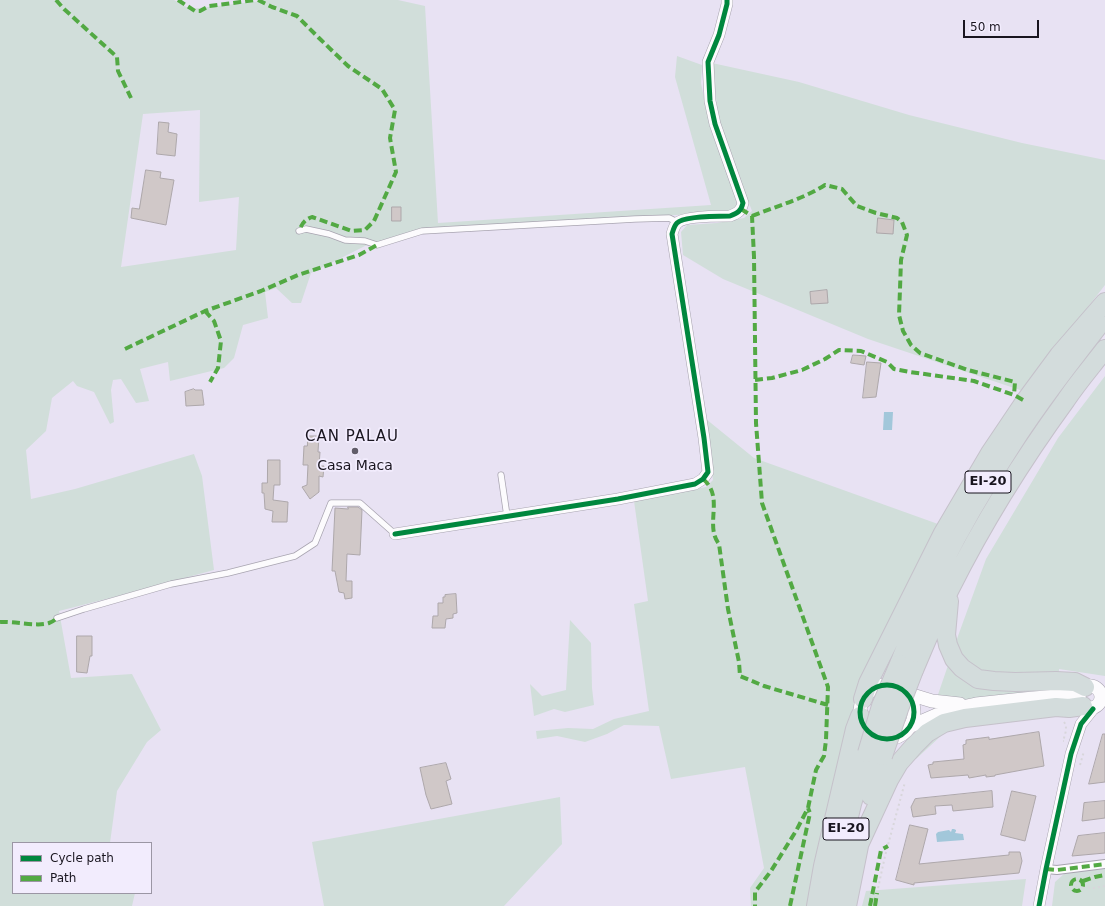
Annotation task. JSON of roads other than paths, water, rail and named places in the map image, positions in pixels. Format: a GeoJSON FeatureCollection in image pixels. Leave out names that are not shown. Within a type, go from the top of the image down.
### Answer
{"type":"FeatureCollection","features":[{"type":"Feature","properties":{"kind":"highway"},"geometry":{"type":"LineString","coordinates":[[816,906],[823,866],[855,729],[868,683],[943,533],[990,453],[1025,401],[1059,355],[1105,302]]}},
{"type":"Feature","properties":{"kind":"highway","name":"EI-20"},"geometry":{"type":"LineString","coordinates":[[831,906],[837,868],[852,804],[875,754],[899,709],[906,667],[919,615],[940,569],[963,526],[1011,446],[1049,391],[1105,317]]}},
{"type":"Feature","properties":{"kind":"highway","name":"EI-20"},"geometry":{"type":"LineString","coordinates":[[906,667],[931,630],[950,588],[986,523],[1066,399],[1105,349]]}},
{"type":"Feature","properties":{"kind":"highway"},"geometry":{"type":"LineString","coordinates":[[858,848],[888,780],[899,763],[927,733],[944,723],[965,718],[1056,707],[1069,708],[1093,698],[1075,682],[1015,682],[984,679],[978,678],[962,668],[954,659],[948,645],[946,634],[950,588]]}},
{"type":"Feature","properties":{"kind":"highway","name":"EI-20"},"geometry":{"type":"LineString","coordinates":[[847,906],[868,806],[875,754]]}},
{"type":"Feature","properties":{"kind":"street"},"geometry":{"type":"LineString","coordinates":[[395,534],[618,499],[695,484],[703,479],[708,472],[672,234],[677,222],[685,218],[730,216],[738,213],[742,209],[743,203],[715,124],[710,101],[708,62],[719,35],[727,0]]}},
{"type":"Feature","properties":{"kind":"street"},"geometry":{"type":"LineString","coordinates":[[909,694],[914,706],[915,716],[911,726],[905,734],[895,739],[881,739],[871,734],[863,725],[862,707],[869,691],[885,684],[894,685],[902,688],[909,694],[932,701],[976,704]]}},
{"type":"Feature","properties":{"kind":"street"},"geometry":{"type":"LineString","coordinates":[[911,726],[948,710],[976,704],[1057,696],[1093,698],[1074,744],[1039,906]]}},
{"type":"Feature","properties":{"kind":"street"},"geometry":{"type":"LineString","coordinates":[[1046,869],[1057,870],[1105,864]]}},
{"type":"Feature","properties":{"kind":"lane"},"geometry":{"type":"LineString","coordinates":[[299,231],[306,229],[329,234],[345,240],[365,241],[377,245],[422,231],[636,219],[669,218],[677,222]]}},
{"type":"Feature","properties":{"kind":"lane"},"geometry":{"type":"LineString","coordinates":[[501,475],[507,516]]}},
{"type":"Feature","properties":{"kind":"lane"},"geometry":{"type":"LineString","coordinates":[[57,618],[171,584],[228,573],[295,556],[315,542],[331,503],[360,503],[395,534]]}},
{"type":"Feature","properties":{"kind":"water"},"geometry":{"type":"Polygon","coordinates":[[[884,412],[893,412],[892,430],[883,430],[884,412]]]}},
{"type":"Feature","properties":{"kind":"water"},"geometry":{"type":"Polygon","coordinates":[[[952,829],[956,830],[955,833],[963,834],[964,840],[937,842],[936,834],[938,832],[949,830],[951,832],[952,829]]]}},
{"type":"Feature","properties":{"kind":"place","name":"Casa Maca"},"geometry":{"type":"Point","coordinates":[355,451]}},
{"type":"Feature","properties":{"kind":"district","name":"CAN PALAU"},"geometry":{"type":"Point","coordinates":[352,437]}}]}
